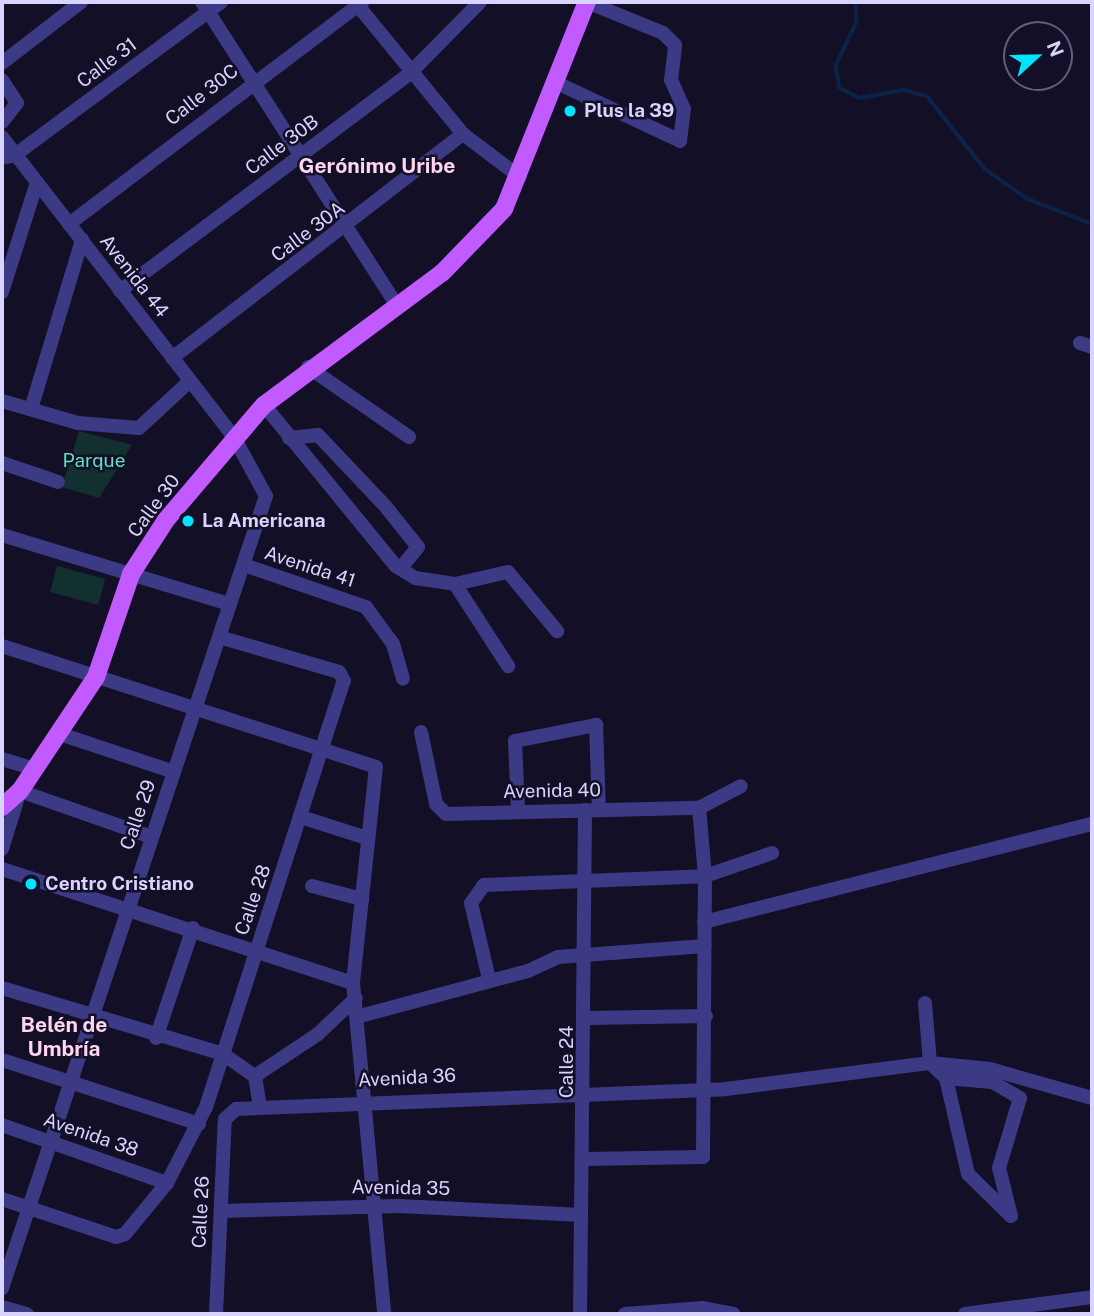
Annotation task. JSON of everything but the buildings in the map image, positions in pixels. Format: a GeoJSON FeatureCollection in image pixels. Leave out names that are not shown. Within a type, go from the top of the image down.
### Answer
{"type":"FeatureCollection","features":[{"type":"Feature","properties":{"kind":"main road","name":"Calle 30"},"geometry":{"type":"LineString","coordinates":[[2,807],[19,792],[96,677],[131,574],[166,520],[264,405],[309,367],[397,306],[477,240],[520,177],[587,2]]}},
{"type":"Feature","properties":{"kind":"street"},"geometry":{"type":"LineString","coordinates":[[2,63],[81,2]]}},
{"type":"Feature","properties":{"kind":"street","name":"Calle 31"},"geometry":{"type":"LineString","coordinates":[[9,156],[205,7],[220,2]]}},
{"type":"Feature","properties":{"kind":"street","name":"Calle 30B"},"geometry":{"type":"LineString","coordinates":[[120,292],[410,73],[480,2]]}},
{"type":"Feature","properties":{"kind":"street"},"geometry":{"type":"LineString","coordinates":[[556,83],[680,141],[684,109],[671,80],[675,45],[653,29],[587,2]]}},
{"type":"Feature","properties":{"kind":"street"},"geometry":{"type":"LineString","coordinates":[[359,3],[410,73],[463,134],[520,177]]}},
{"type":"Feature","properties":{"kind":"street","name":"Calle 30C"},"geometry":{"type":"LineString","coordinates":[[69,224],[252,80],[359,3]]}},
{"type":"Feature","properties":{"kind":"street"},"geometry":{"type":"LineString","coordinates":[[205,7],[397,306]]}},
{"type":"Feature","properties":{"kind":"street"},"geometry":{"type":"LineString","coordinates":[[2,80],[17,103],[2,122]]}},
{"type":"Feature","properties":{"kind":"street","name":"Calle 30A"},"geometry":{"type":"LineString","coordinates":[[172,358],[348,228],[463,134]]}},
{"type":"Feature","properties":{"kind":"street","name":"Avenida 44"},"geometry":{"type":"LineString","coordinates":[[2,137],[9,156],[37,182],[235,439]]}},
{"type":"Feature","properties":{"kind":"street"},"geometry":{"type":"LineString","coordinates":[[2,292],[37,182]]}},
{"type":"Feature","properties":{"kind":"street"},"geometry":{"type":"LineString","coordinates":[[31,409],[82,240]]}},
{"type":"Feature","properties":{"kind":"street"},"geometry":{"type":"LineString","coordinates":[[309,367],[409,437]]}},
{"type":"Feature","properties":{"kind":"street"},"geometry":{"type":"LineString","coordinates":[[2,401],[78,423],[139,428],[151,422],[190,381]]}},
{"type":"Feature","properties":{"kind":"street"},"geometry":{"type":"LineString","coordinates":[[264,405],[400,569],[421,580],[455,584],[508,572],[557,631]]}},
{"type":"Feature","properties":{"kind":"street"},"geometry":{"type":"LineString","coordinates":[[289,438],[318,435],[386,507],[418,547],[400,569]]}},
{"type":"Feature","properties":{"kind":"street","name":"Calle 29"},"geometry":{"type":"LineString","coordinates":[[2,1288],[126,907],[266,496],[235,439]]}},
{"type":"Feature","properties":{"kind":"street"},"geometry":{"type":"LineString","coordinates":[[2,463],[58,482]]}},
{"type":"Feature","properties":{"kind":"street"},"geometry":{"type":"LineString","coordinates":[[2,535],[229,604]]}},
{"type":"Feature","properties":{"kind":"street","name":"Avenida 41"},"geometry":{"type":"LineString","coordinates":[[244,565],[366,607],[393,644],[402,679]]}},
{"type":"Feature","properties":{"kind":"street"},"geometry":{"type":"LineString","coordinates":[[455,584],[508,667]]}},
{"type":"Feature","properties":{"kind":"street","name":"Calle 28"},"geometry":{"type":"LineString","coordinates":[[30,1208],[116,1237],[167,1183],[199,1124],[326,746],[344,681],[339,672],[219,638]]}},
{"type":"Feature","properties":{"kind":"street"},"geometry":{"type":"LineString","coordinates":[[2,646],[369,761],[377,776],[367,838],[353,983],[360,1016],[359,1099],[369,1206],[384,1314]]}},
{"type":"Feature","properties":{"kind":"street","name":"Calle 24"},"geometry":{"type":"LineString","coordinates":[[518,810],[515,741],[596,725],[585,882],[587,1090],[580,1314]]}},
{"type":"Feature","properties":{"kind":"street","name":"Avenida 40"},"geometry":{"type":"LineString","coordinates":[[421,732],[438,809],[699,808],[741,786]]}},
{"type":"Feature","properties":{"kind":"street"},"geometry":{"type":"LineString","coordinates":[[60,734],[174,772]]}},
{"type":"Feature","properties":{"kind":"street"},"geometry":{"type":"LineString","coordinates":[[2,759],[34,769]]}},
{"type":"Feature","properties":{"kind":"street"},"geometry":{"type":"LineString","coordinates":[[19,792],[151,837]]}},
{"type":"Feature","properties":{"kind":"street","name":"Calle 30"},"geometry":{"type":"LineString","coordinates":[[2,849],[19,792]]}},
{"type":"Feature","properties":{"kind":"street"},"geometry":{"type":"LineString","coordinates":[[584,1159],[703,1157],[706,1090],[705,876],[699,808]]}},
{"type":"Feature","properties":{"kind":"street"},"geometry":{"type":"LineString","coordinates":[[301,817],[367,838]]}},
{"type":"Feature","properties":{"kind":"street"},"geometry":{"type":"LineString","coordinates":[[704,922],[1092,824]]}},
{"type":"Feature","properties":{"kind":"street"},"geometry":{"type":"LineString","coordinates":[[489,979],[471,903],[476,889],[705,876],[772,853]]}},
{"type":"Feature","properties":{"kind":"street"},"geometry":{"type":"LineString","coordinates":[[2,869],[258,948],[353,983]]}},
{"type":"Feature","properties":{"kind":"street"},"geometry":{"type":"LineString","coordinates":[[312,886],[362,894]]}},
{"type":"Feature","properties":{"kind":"street"},"geometry":{"type":"LineString","coordinates":[[156,1038],[193,928]]}},
{"type":"Feature","properties":{"kind":"street"},"geometry":{"type":"LineString","coordinates":[[360,1016],[489,979],[586,955],[705,946]]}},
{"type":"Feature","properties":{"kind":"street"},"geometry":{"type":"LineString","coordinates":[[2,988],[156,1038],[223,1054],[255,1076],[260,1108]]}},
{"type":"Feature","properties":{"kind":"street"},"geometry":{"type":"LineString","coordinates":[[255,1076],[318,1034],[356,998]]}},
{"type":"Feature","properties":{"kind":"street"},"geometry":{"type":"LineString","coordinates":[[925,1003],[930,1063],[946,1078],[968,1174],[1012,1216],[999,1168],[1020,1098],[992,1082],[946,1078]]}},
{"type":"Feature","properties":{"kind":"street"},"geometry":{"type":"LineString","coordinates":[[587,1018],[706,1016]]}},
{"type":"Feature","properties":{"kind":"street"},"geometry":{"type":"LineString","coordinates":[[2,1060],[199,1124]]}},
{"type":"Feature","properties":{"kind":"street","name":"Avenida 36"},"geometry":{"type":"LineString","coordinates":[[230,1112],[359,1099],[587,1090],[706,1090],[930,1063],[990,1069],[1092,1098]]}},
{"type":"Feature","properties":{"kind":"street","name":"Calle 26"},"geometry":{"type":"LineString","coordinates":[[216,1314],[221,1211],[230,1112]]}},
{"type":"Feature","properties":{"kind":"street","name":"Avenida 38"},"geometry":{"type":"LineString","coordinates":[[2,1125],[167,1183]]}},
{"type":"Feature","properties":{"kind":"street"},"geometry":{"type":"LineString","coordinates":[[2,1199],[30,1208]]}},
{"type":"Feature","properties":{"kind":"street","name":"Avenida 35"},"geometry":{"type":"LineString","coordinates":[[221,1211],[369,1206],[581,1215]]}},
{"type":"Feature","properties":{"kind":"street"},"geometry":{"type":"LineString","coordinates":[[965,1314],[1092,1297]]}},
{"type":"Feature","properties":{"kind":"street"},"geometry":{"type":"LineString","coordinates":[[2,1307],[27,1314]]}},
{"type":"Feature","properties":{"kind":"street"},"geometry":{"type":"LineString","coordinates":[[625,1314],[703,1308],[733,1314]]}},
{"type":"Feature","properties":{"kind":"green space","name":"Parque"},"geometry":{"type":"Polygon","coordinates":[[[79,431],[132,445],[99,498],[62,487],[79,431]]]}},
{"type":"Feature","properties":{"kind":"green space"},"geometry":{"type":"Polygon","coordinates":[[[57,566],[105,579],[98,605],[50,592],[57,566]]]}},
{"type":"Feature","properties":{"kind":"waterway"},"geometry":{"type":"LineString","coordinates":[[856,2],[857,22],[836,66],[840,88],[860,98],[904,90],[927,96],[985,169],[1028,199],[1092,224]]}},
{"type":"Feature","properties":{"kind":"place","name":"Plus la 39"},"geometry":{"type":"Point","coordinates":[570,111]}},
{"type":"Feature","properties":{"kind":"place","name":"La Americana"},"geometry":{"type":"Point","coordinates":[188,521]}},
{"type":"Feature","properties":{"kind":"place","name":"Centro Cristiano"},"geometry":{"type":"Point","coordinates":[31,884]}},
{"type":"Feature","properties":{"kind":"district","name":"Gerónimo Uribe"},"geometry":{"type":"Point","coordinates":[377,166]}},
{"type":"Feature","properties":{"kind":"district","name":"Belén de Umbría"},"geometry":{"type":"Point","coordinates":[64,1037]}}]}
